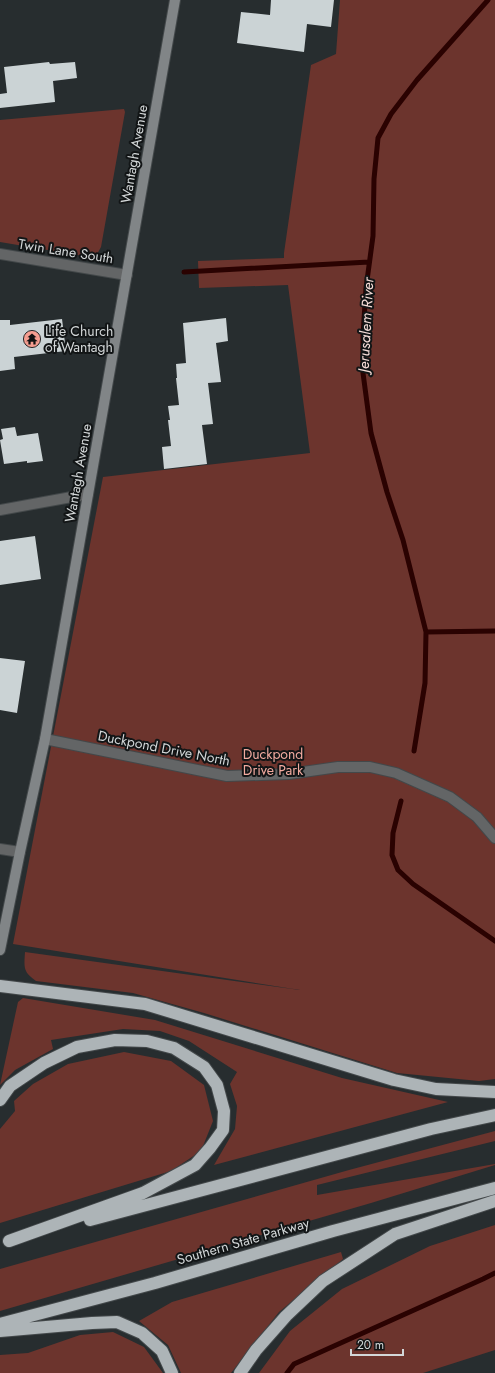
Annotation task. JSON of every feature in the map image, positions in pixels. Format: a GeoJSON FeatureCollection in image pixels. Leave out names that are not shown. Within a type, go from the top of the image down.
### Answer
{"type":"FeatureCollection","features":[{"type":"Feature","properties":{"kind":"highway"},"geometry":{"type":"LineString","coordinates":[[0,986],[145,1004],[394,1080],[436,1089],[495,1092]]}},
{"type":"Feature","properties":{"kind":"highway"},"geometry":{"type":"LineString","coordinates":[[0,1100],[10,1086],[38,1067],[77,1047],[115,1040],[147,1041],[174,1048],[204,1067],[216,1085],[224,1111],[223,1130],[195,1165],[143,1193],[5,1243]]}},
{"type":"Feature","properties":{"kind":"highway"},"geometry":{"type":"LineString","coordinates":[[5,1243],[431,1128],[495,1115]]}},
{"type":"Feature","properties":{"kind":"highway","name":"Southern State Parkway"},"geometry":{"type":"LineString","coordinates":[[0,1324],[155,1283],[333,1231],[495,1188]]}},
{"type":"Feature","properties":{"kind":"highway"},"geometry":{"type":"LineString","coordinates":[[240,1373],[256,1350],[286,1316],[330,1277],[395,1234],[495,1201]]}},
{"type":"Feature","properties":{"kind":"highway"},"geometry":{"type":"LineString","coordinates":[[0,1331],[84,1323],[117,1322],[142,1333],[162,1351],[172,1373]]}},
{"type":"Feature","properties":{"kind":"main road","name":"Wantagh Avenue"},"geometry":{"type":"LineString","coordinates":[[0,950],[45,738],[175,0]]}},
{"type":"Feature","properties":{"kind":"street","name":"Twin Lane South"},"geometry":{"type":"LineString","coordinates":[[0,254],[127,275]]}},
{"type":"Feature","properties":{"kind":"street"},"geometry":{"type":"LineString","coordinates":[[0,510],[88,494]]}},
{"type":"Feature","properties":{"kind":"street","name":"Duckpond Drive North"},"geometry":{"type":"LineString","coordinates":[[45,738],[227,776],[289,774],[338,767],[370,767],[396,773],[450,797],[477,817],[495,838]]}},
{"type":"Feature","properties":{"kind":"street"},"geometry":{"type":"LineString","coordinates":[[0,849],[20,852]]}},
{"type":"Feature","properties":{"kind":"green space","name":"Duckpond Drive Park"},"geometry":{"type":"Polygon","coordinates":[[[340,0],[495,0],[495,1079],[479,1081],[397,1073],[204,1013],[133,993],[36,981],[25,969],[25,952],[300,990],[13,944],[103,477],[310,453],[288,285],[199,288],[198,261],[284,258],[311,65],[336,54],[340,0]]]}},
{"type":"Feature","properties":{"kind":"green space"},"geometry":{"type":"Polygon","coordinates":[[[124,109],[125,112],[101,247],[95,258],[0,242],[0,120],[124,109]]]}},
{"type":"Feature","properties":{"kind":"green space"},"geometry":{"type":"Polygon","coordinates":[[[23,998],[155,1020],[342,1078],[448,1102],[214,1165],[235,1129],[237,1106],[230,1084],[237,1072],[189,1041],[160,1031],[123,1029],[51,1040],[53,1049],[15,1070],[0,1085],[18,1002],[23,998]]]}},
{"type":"Feature","properties":{"kind":"green space"},"geometry":{"type":"Polygon","coordinates":[[[124,1052],[171,1061],[204,1085],[213,1121],[201,1151],[171,1171],[0,1223],[0,1129],[15,1111],[14,1101],[33,1084],[68,1064],[124,1052]]]}},
{"type":"Feature","properties":{"kind":"green space"},"geometry":{"type":"Polygon","coordinates":[[[495,1131],[495,1141],[317,1185],[317,1195],[495,1165],[371,1203],[0,1311],[0,1269],[349,1170],[495,1131]]]}},
{"type":"Feature","properties":{"kind":"green space"},"geometry":{"type":"Polygon","coordinates":[[[495,1225],[495,1350],[423,1373],[259,1373],[290,1331],[342,1289],[430,1246],[495,1225]]]}},
{"type":"Feature","properties":{"kind":"green space"},"geometry":{"type":"Polygon","coordinates":[[[341,1252],[343,1259],[279,1312],[231,1373],[181,1373],[168,1345],[139,1321],[172,1302],[341,1252]]]}},
{"type":"Feature","properties":{"kind":"green space"},"geometry":{"type":"Polygon","coordinates":[[[113,1332],[144,1347],[163,1373],[0,1373],[0,1355],[28,1353],[80,1335],[113,1332]]]}},
{"type":"Feature","properties":{"kind":"building"},"geometry":{"type":"Polygon","coordinates":[[[271,0],[334,0],[331,27],[307,24],[304,52],[237,43],[241,12],[270,15],[271,0]]]}},
{"type":"Feature","properties":{"kind":"building"},"geometry":{"type":"Polygon","coordinates":[[[49,62],[50,64],[75,62],[77,78],[53,81],[55,102],[0,108],[0,94],[7,93],[4,67],[49,62]]]}},
{"type":"Feature","properties":{"kind":"building"},"geometry":{"type":"Polygon","coordinates":[[[226,318],[228,341],[216,343],[221,382],[208,383],[213,424],[202,425],[207,464],[164,469],[162,447],[171,446],[168,406],[179,405],[176,364],[186,363],[183,323],[226,318]]]}},
{"type":"Feature","properties":{"kind":"building","name":"Life Church of Wantagh"},"geometry":{"type":"Polygon","coordinates":[[[62,319],[66,351],[14,357],[15,369],[0,371],[0,320],[10,320],[10,325],[62,319]]]}},
{"type":"Feature","properties":{"kind":"building"},"geometry":{"type":"Polygon","coordinates":[[[15,427],[17,436],[38,433],[43,461],[27,463],[27,461],[4,464],[0,440],[3,439],[1,429],[15,427]]]}},
{"type":"Feature","properties":{"kind":"building"},"geometry":{"type":"Polygon","coordinates":[[[35,536],[41,579],[0,585],[0,541],[35,536]]]}},
{"type":"Feature","properties":{"kind":"building"},"geometry":{"type":"Polygon","coordinates":[[[0,658],[25,661],[17,713],[0,710],[0,658]]]}},
{"type":"Feature","properties":{"kind":"waterway","name":"Jerusalem River"},"geometry":{"type":"LineString","coordinates":[[414,751],[425,683],[426,632],[403,540],[387,492],[371,433],[363,373],[363,336],[366,288],[373,236],[374,179],[378,138],[391,114],[417,80],[488,0]]}},
{"type":"Feature","properties":{"kind":"waterway"},"geometry":{"type":"LineString","coordinates":[[184,272],[369,262]]}},
{"type":"Feature","properties":{"kind":"waterway"},"geometry":{"type":"LineString","coordinates":[[426,632],[495,631]]}},
{"type":"Feature","properties":{"kind":"waterway","name":"Jerusalem River"},"geometry":{"type":"LineString","coordinates":[[401,801],[393,833],[392,855],[398,870],[413,884],[495,941]]}},
{"type":"Feature","properties":{"kind":"waterway","name":"Jerusalem River"},"geometry":{"type":"LineString","coordinates":[[287,1373],[294,1364],[495,1273]]}},
{"type":"Feature","properties":{"kind":"place","name":"Life Church of Wantagh"},"geometry":{"type":"Point","coordinates":[32,339]}}]}
